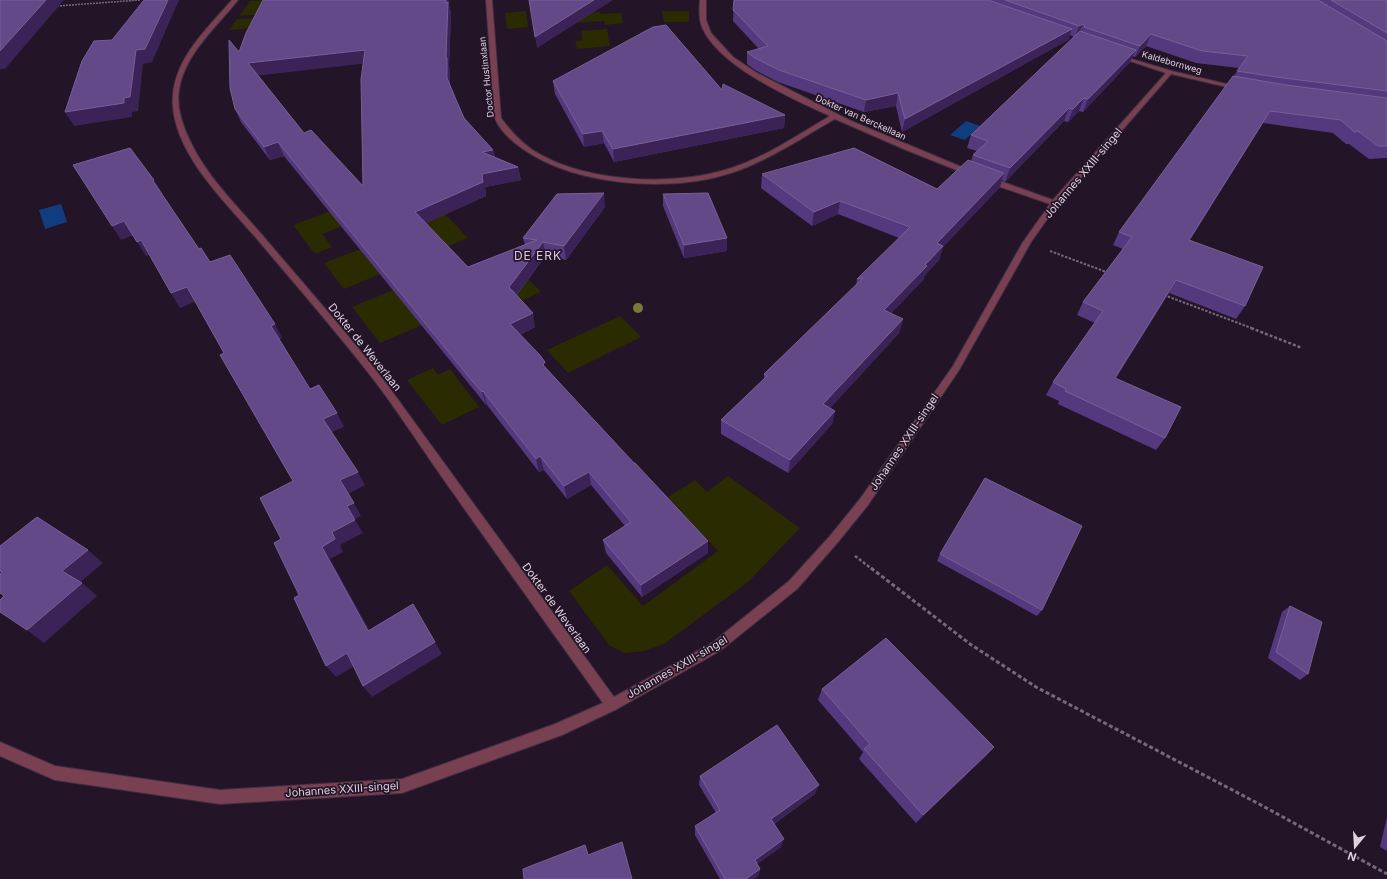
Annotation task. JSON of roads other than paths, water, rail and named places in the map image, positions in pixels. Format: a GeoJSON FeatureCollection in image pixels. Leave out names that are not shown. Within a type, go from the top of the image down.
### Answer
{"type":"FeatureCollection","features":[{"type":"Feature","properties":{"kind":"street","name":"Dokter de Weverlaan"},"geometry":{"type":"LineString","coordinates":[[234,0],[190,56],[181,70],[175,98],[176,110],[191,150],[216,185],[378,379],[612,705]]}},
{"type":"Feature","properties":{"kind":"street","name":"Doctor Hustinxlaan"},"geometry":{"type":"LineString","coordinates":[[488,0],[498,118],[508,132],[520,144],[542,158],[569,168],[596,175],[632,181],[662,182],[694,179],[726,172],[749,163],[835,116]]}},
{"type":"Feature","properties":{"kind":"street","name":"Dokter van Berckellaan"},"geometry":{"type":"LineString","coordinates":[[703,0],[703,22],[710,37],[727,54],[775,86],[835,116],[935,160],[1054,203]]}},
{"type":"Feature","properties":{"kind":"street","name":"Kaldebornweg"},"geometry":{"type":"LineString","coordinates":[[1112,53],[1170,72],[1249,89]]}},
{"type":"Feature","properties":{"kind":"street","name":"Johannes XXIII-singel"},"geometry":{"type":"LineString","coordinates":[[0,749],[55,773],[220,797],[402,786],[557,730],[612,705],[716,647],[793,585],[834,539],[864,502],[956,368],[1027,242],[1054,203],[1170,72]]}},
{"type":"Feature","properties":{"kind":"water"},"geometry":{"type":"Polygon","coordinates":[[[966,121],[980,126],[965,140],[950,135],[966,121]]]}},
{"type":"Feature","properties":{"kind":"water"},"geometry":{"type":"Polygon","coordinates":[[[61,204],[67,222],[45,229],[39,210],[61,204]]]}},
{"type":"Feature","properties":{"kind":"district","name":"DE ERK"},"geometry":{"type":"Point","coordinates":[538,255]}}]}
